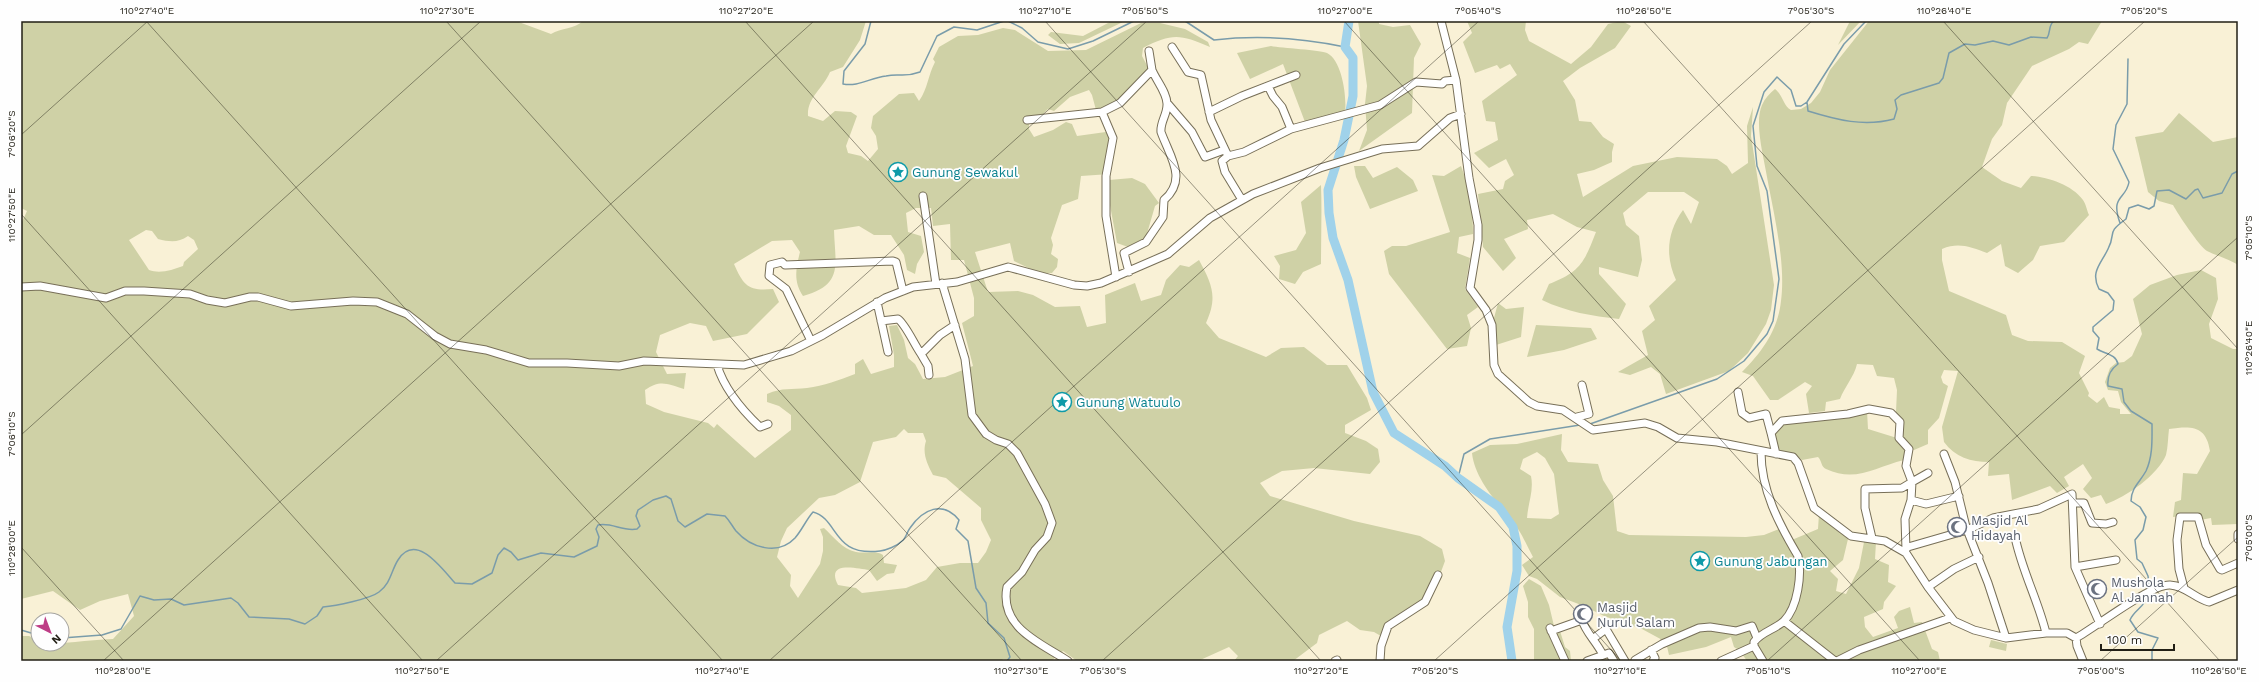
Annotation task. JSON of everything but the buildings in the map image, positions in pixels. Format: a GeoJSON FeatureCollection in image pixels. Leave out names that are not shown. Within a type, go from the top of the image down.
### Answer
{"type":"FeatureCollection","features":[{"type":"Feature","properties":{"kind":"street"},"geometry":{"type":"LineString","coordinates":[[1441,21],[1456,80],[1469,178],[1478,225],[1478,246],[1470,288],[1486,310],[1492,325],[1496,369],[1529,402],[1536,406],[1563,410],[1578,418],[1591,429],[1645,423],[1658,427],[1677,438],[1717,442],[1761,452],[1790,456],[1798,463],[1810,500],[1816,510],[1851,536],[1885,541],[1907,550],[1967,530],[1993,518],[2039,509],[2070,494],[2073,496],[2074,503],[2075,567],[2100,624]]}},
{"type":"Feature","properties":{"kind":"street"},"geometry":{"type":"LineString","coordinates":[[1172,47],[1188,72],[1201,75],[1209,112],[1226,153]]}},
{"type":"Feature","properties":{"kind":"street"},"geometry":{"type":"LineString","coordinates":[[1149,51],[1152,70],[1168,104],[1192,132],[1205,158],[1226,153],[1244,152],[1291,128],[1380,105],[1416,82],[1442,84],[1445,81],[1456,80]]}},
{"type":"Feature","properties":{"kind":"street"},"geometry":{"type":"LineString","coordinates":[[1027,120],[1102,112],[1120,103],[1152,70]]}},
{"type":"Feature","properties":{"kind":"street"},"geometry":{"type":"LineString","coordinates":[[1209,112],[1296,75]]}},
{"type":"Feature","properties":{"kind":"street"},"geometry":{"type":"LineString","coordinates":[[1268,86],[1273,96],[1282,107],[1291,128]]}},
{"type":"Feature","properties":{"kind":"street"},"geometry":{"type":"LineString","coordinates":[[1129,272],[1124,253],[1146,242],[1163,217],[1164,200],[1177,185],[1176,173],[1160,126],[1168,104]]}},
{"type":"Feature","properties":{"kind":"street"},"geometry":{"type":"LineString","coordinates":[[1102,112],[1113,138],[1106,176],[1106,209],[1116,277]]}},
{"type":"Feature","properties":{"kind":"street"},"geometry":{"type":"LineString","coordinates":[[21,287],[40,286],[106,298],[125,292],[144,291],[190,294],[207,300],[225,303],[250,297],[263,298],[281,305],[291,306],[370,301],[385,304],[407,314],[435,336],[450,344],[490,352],[525,363],[619,366],[644,361],[732,366],[756,363],[791,351],[811,341],[877,302],[913,287],[961,281],[1008,267],[1057,281],[1087,286],[1116,277],[1168,254],[1210,218],[1253,194],[1320,168],[1385,148],[1415,148],[1421,145],[1450,118],[1461,114]]}},
{"type":"Feature","properties":{"kind":"street"},"geometry":{"type":"LineString","coordinates":[[1226,153],[1222,160],[1225,172],[1242,200]]}},
{"type":"Feature","properties":{"kind":"street"},"geometry":{"type":"LineString","coordinates":[[923,196],[939,284],[955,325],[969,377],[969,408],[972,415],[986,434],[996,440],[1008,444],[1017,454],[1042,499],[1052,523],[1051,531],[1047,537],[1035,550],[1022,572],[1007,587],[1008,614],[1024,633],[1068,661]]}},
{"type":"Feature","properties":{"kind":"street"},"geometry":{"type":"LineString","coordinates":[[811,341],[786,289],[769,276],[770,265],[777,262],[782,262],[785,265],[892,261],[896,262],[902,291]]}},
{"type":"Feature","properties":{"kind":"street"},"geometry":{"type":"LineString","coordinates":[[877,302],[888,352]]}},
{"type":"Feature","properties":{"kind":"street"},"geometry":{"type":"LineString","coordinates":[[881,321],[898,319],[903,323],[909,338],[928,366],[929,375]]}},
{"type":"Feature","properties":{"kind":"street"},"geometry":{"type":"LineString","coordinates":[[921,354],[940,335],[955,325]]}},
{"type":"Feature","properties":{"kind":"street"},"geometry":{"type":"LineString","coordinates":[[717,365],[726,384],[746,412],[760,427],[768,424]]}},
{"type":"Feature","properties":{"kind":"street"},"geometry":{"type":"LineString","coordinates":[[1578,418],[1589,414],[1582,385]]}},
{"type":"Feature","properties":{"kind":"street"},"geometry":{"type":"LineString","coordinates":[[1738,392],[1742,413],[1750,418],[1766,414],[1776,454]]}},
{"type":"Feature","properties":{"kind":"street"},"geometry":{"type":"LineString","coordinates":[[1771,433],[1776,425],[1782,422],[1848,414],[1869,409],[1891,413],[1899,420],[1899,438],[1909,449],[1906,466],[1912,482],[1911,500],[1905,519],[1904,532],[1907,550],[1928,587],[1950,618],[1974,630],[2006,638],[2046,633],[2067,633],[2076,638]]}},
{"type":"Feature","properties":{"kind":"street"},"geometry":{"type":"LineString","coordinates":[[1726,660],[1754,646],[1757,638],[1784,621],[1791,610],[1796,596],[1799,564],[1798,556],[1773,509],[1762,469],[1761,452]]}},
{"type":"Feature","properties":{"kind":"street"},"geometry":{"type":"LineString","coordinates":[[1944,454],[1959,496],[1967,530],[1979,557],[2006,638]]}},
{"type":"Feature","properties":{"kind":"street"},"geometry":{"type":"LineString","coordinates":[[1872,538],[1865,508],[1864,489],[1902,488],[1928,473]]}},
{"type":"Feature","properties":{"kind":"street"},"geometry":{"type":"LineString","coordinates":[[1911,500],[1926,504],[1959,496]]}},
{"type":"Feature","properties":{"kind":"street"},"geometry":{"type":"LineString","coordinates":[[2074,503],[2084,503],[2092,523],[2106,524],[2113,522]]}},
{"type":"Feature","properties":{"kind":"street"},"geometry":{"type":"LineString","coordinates":[[2184,588],[2179,569],[2177,540],[2180,517],[2198,517],[2206,545],[2220,569],[2222,570],[2238,563]]}},
{"type":"Feature","properties":{"kind":"street"},"geometry":{"type":"LineString","coordinates":[[2238,534],[2238,539]]}},
{"type":"Feature","properties":{"kind":"street"},"geometry":{"type":"LineString","coordinates":[[2015,537],[2025,576],[2040,608],[2046,633]]}},
{"type":"Feature","properties":{"kind":"street"},"geometry":{"type":"LineString","coordinates":[[1928,587],[1954,569],[1979,557]]}},
{"type":"Feature","properties":{"kind":"street"},"geometry":{"type":"LineString","coordinates":[[2075,567],[2116,560]]}},
{"type":"Feature","properties":{"kind":"street"},"geometry":{"type":"LineString","coordinates":[[1380,661],[1381,646],[1388,626],[1425,602],[1438,575]]}},
{"type":"Feature","properties":{"kind":"street"},"geometry":{"type":"LineString","coordinates":[[2076,638],[2100,624],[2146,593],[2167,585],[2184,588],[2209,602],[2238,590]]}},
{"type":"Feature","properties":{"kind":"street"},"geometry":{"type":"LineString","coordinates":[[1784,621],[1836,661],[1859,650],[1950,618]]}},
{"type":"Feature","properties":{"kind":"street"},"geometry":{"type":"LineString","coordinates":[[1565,661],[1550,629],[1582,620],[1586,632],[1594,638],[1603,655]]}},
{"type":"Feature","properties":{"kind":"street"},"geometry":{"type":"LineString","coordinates":[[1634,661],[1651,650],[1693,631],[1710,626],[1736,631],[1752,626],[1757,638]]}},
{"type":"Feature","properties":{"kind":"street"},"geometry":{"type":"LineString","coordinates":[[1594,638],[1606,629],[1625,661]]}},
{"type":"Feature","properties":{"kind":"street"},"geometry":{"type":"LineString","coordinates":[[2076,638],[2077,646],[2083,661]]}},
{"type":"Feature","properties":{"kind":"street"},"geometry":{"type":"LineString","coordinates":[[1754,646],[1763,661]]}},
{"type":"Feature","properties":{"kind":"street"},"geometry":{"type":"LineString","coordinates":[[1651,650],[1655,658],[1653,661]]}},
{"type":"Feature","properties":{"kind":"street"},"geometry":{"type":"LineString","coordinates":[[1587,661],[1609,653],[1614,661]]}},
{"type":"Feature","properties":{"kind":"green space"},"geometry":{"type":"Polygon","coordinates":[[[21,21],[516,21],[551,34],[576,26],[583,21],[866,21],[860,40],[843,67],[830,72],[813,98],[808,109],[808,116],[823,121],[835,111],[851,112],[857,116],[846,146],[848,153],[861,156],[868,161],[878,149],[876,136],[871,128],[873,116],[899,94],[914,93],[919,101],[935,62],[933,59],[939,47],[958,36],[978,35],[1003,28],[1015,30],[1048,51],[1086,50],[1141,23],[1160,23],[1185,29],[1208,42],[1210,47],[1191,40],[1176,37],[1161,40],[1143,48],[1142,56],[1151,73],[1115,109],[1106,114],[1096,110],[1089,90],[1070,97],[1054,111],[1048,109],[1043,114],[1029,117],[1029,129],[1034,137],[1053,130],[1066,122],[1072,124],[1077,136],[1113,131],[1117,138],[1110,174],[1081,176],[1078,199],[1062,205],[1051,238],[1053,245],[1051,254],[1058,259],[1057,267],[1052,273],[1039,273],[1014,261],[1010,243],[975,252],[988,292],[1018,291],[1033,295],[1055,307],[1080,306],[1087,327],[1106,323],[1105,295],[1135,283],[1141,301],[1161,295],[1166,280],[1180,265],[1189,267],[1199,260],[1212,291],[1212,306],[1206,323],[1219,338],[1266,357],[1281,348],[1304,347],[1327,365],[1347,365],[1367,398],[1371,410],[1345,425],[1345,433],[1366,441],[1378,449],[1380,462],[1370,474],[1314,468],[1282,471],[1260,483],[1270,496],[1354,521],[1420,536],[1442,549],[1445,561],[1435,588],[1416,612],[1391,628],[1386,639],[1374,632],[1360,630],[1347,621],[1319,635],[1317,643],[1293,661],[1234,661],[1238,656],[1229,647],[1198,661],[1077,661],[1063,651],[1051,661],[1003,659],[1001,661],[21,661],[21,636],[30,636],[30,652],[70,652],[70,642],[113,639],[134,616],[128,594],[100,601],[80,610],[53,591],[21,599],[21,224],[27,211],[21,208],[21,21]],[[916,208],[906,213],[908,232],[921,236],[924,252],[917,264],[915,274],[907,270],[904,255],[891,235],[874,235],[859,226],[834,230],[835,263],[831,280],[825,286],[803,296],[798,285],[796,274],[800,252],[792,240],[772,241],[734,264],[744,283],[753,288],[773,289],[779,302],[747,334],[713,341],[706,326],[690,323],[660,335],[656,352],[667,374],[686,373],[684,389],[664,384],[655,384],[645,390],[646,404],[664,412],[708,423],[714,428],[717,424],[755,458],[791,430],[791,415],[779,406],[767,402],[767,394],[782,390],[813,387],[855,374],[855,364],[863,359],[871,374],[894,367],[894,355],[889,326],[897,325],[904,340],[908,358],[915,364],[923,379],[945,377],[973,366],[962,323],[974,316],[974,298],[964,260],[951,260],[950,224],[933,226],[931,208],[916,208]],[[146,230],[129,240],[149,270],[162,272],[183,266],[184,262],[198,249],[194,240],[188,236],[177,241],[166,241],[158,239],[152,231],[146,230]],[[904,429],[896,437],[873,442],[860,482],[835,495],[819,498],[787,528],[781,541],[777,557],[791,575],[790,586],[798,598],[820,564],[823,551],[823,537],[820,529],[824,528],[846,548],[856,552],[873,552],[883,555],[884,563],[897,565],[894,573],[887,574],[877,581],[869,570],[844,568],[839,569],[836,572],[835,577],[838,585],[856,588],[862,593],[906,588],[926,580],[937,567],[960,563],[978,563],[986,552],[991,540],[981,520],[981,508],[946,478],[933,475],[926,458],[926,441],[923,433],[908,433],[904,429]]]}},
{"type":"Feature","properties":{"kind":"green space"},"geometry":{"type":"Polygon","coordinates":[[[1125,21],[1079,43],[1060,44],[1048,35],[1051,32],[1083,36],[1110,22],[1125,21]]]}},
{"type":"Feature","properties":{"kind":"green space"},"geometry":{"type":"Polygon","coordinates":[[[1358,21],[1379,21],[1379,24],[1393,27],[1410,25],[1421,44],[1414,58],[1412,113],[1359,151],[1367,130],[1365,104],[1367,86],[1358,21]]]}},
{"type":"Feature","properties":{"kind":"green space"},"geometry":{"type":"Polygon","coordinates":[[[1467,21],[1526,21],[1525,30],[1529,41],[1571,64],[1591,47],[1608,24],[1622,21],[1631,26],[1615,48],[1580,68],[1563,81],[1575,100],[1579,121],[1591,122],[1603,137],[1614,144],[1612,162],[1594,170],[1577,174],[1583,197],[1633,166],[1677,157],[1717,159],[1727,166],[1732,174],[1748,163],[1747,126],[1753,107],[1751,136],[1774,285],[1771,310],[1766,324],[1748,353],[1729,371],[1666,394],[1660,374],[1651,367],[1630,375],[1618,372],[1648,355],[1642,331],[1655,320],[1649,306],[1676,280],[1672,271],[1669,253],[1671,235],[1683,210],[1691,224],[1699,202],[1684,192],[1648,192],[1623,213],[1626,225],[1639,236],[1642,260],[1638,277],[1599,267],[1599,274],[1626,304],[1619,319],[1580,313],[1561,308],[1542,300],[1549,284],[1568,275],[1580,265],[1588,252],[1596,232],[1577,227],[1553,214],[1527,220],[1528,229],[1504,239],[1516,258],[1503,271],[1483,247],[1478,194],[1503,189],[1505,181],[1514,175],[1506,159],[1489,168],[1474,153],[1498,140],[1495,122],[1486,121],[1482,101],[1517,75],[1510,64],[1500,69],[1497,65],[1475,73],[1463,42],[1472,33],[1467,21]]]}},
{"type":"Feature","properties":{"kind":"green space"},"geometry":{"type":"Polygon","coordinates":[[[1850,21],[1861,21],[1838,45],[1850,21]]]}},
{"type":"Feature","properties":{"kind":"green space"},"geometry":{"type":"Polygon","coordinates":[[[1869,21],[2102,21],[2088,44],[2079,42],[2069,49],[2032,66],[2007,103],[2002,125],[1992,139],[1982,167],[2002,181],[2021,188],[2031,176],[2052,180],[2066,186],[2073,190],[2084,202],[2089,215],[2064,242],[2040,246],[2033,260],[2018,273],[2005,266],[2001,244],[1987,253],[1964,246],[1954,246],[1942,249],[1942,260],[1949,291],[2006,315],[2012,335],[2028,341],[2062,342],[2085,356],[2079,373],[2089,393],[2088,396],[2097,403],[2104,397],[2109,407],[2120,409],[2120,414],[2131,414],[2121,402],[2118,391],[2108,390],[2105,382],[2110,368],[2116,363],[2124,362],[2132,356],[2142,334],[2133,299],[2150,285],[2177,275],[2201,270],[2216,278],[2218,299],[2209,324],[2211,338],[2233,349],[2238,349],[2238,524],[2212,525],[2211,518],[2200,520],[2193,514],[2173,517],[2175,502],[2181,500],[2183,473],[2197,474],[2210,451],[2205,436],[2196,429],[2169,429],[2166,455],[2162,463],[2149,477],[2132,491],[2114,501],[2106,504],[2101,495],[2091,498],[2083,489],[2092,478],[2083,464],[2064,477],[2069,486],[2057,493],[2050,486],[2012,500],[2009,474],[1988,476],[1989,462],[1964,458],[1948,447],[1944,442],[1942,427],[1958,371],[1944,370],[1941,377],[1943,383],[1948,386],[1939,418],[1928,430],[1928,444],[1914,450],[1901,437],[1902,423],[1896,412],[1897,390],[1894,378],[1877,376],[1873,365],[1857,364],[1854,373],[1840,399],[1826,402],[1825,411],[1809,413],[1806,394],[1812,386],[1805,382],[1778,400],[1770,400],[1753,376],[1742,372],[1756,357],[1773,331],[1781,301],[1781,255],[1759,131],[1762,105],[1775,89],[1780,94],[1786,106],[1791,110],[1801,109],[1811,103],[1820,92],[1830,70],[1869,21]]]}},
{"type":"Feature","properties":{"kind":"green space"},"geometry":{"type":"Polygon","coordinates":[[[1271,46],[1323,52],[1332,57],[1340,71],[1345,97],[1345,112],[1305,122],[1283,64],[1250,79],[1237,53],[1271,46]]]}},
{"type":"Feature","properties":{"kind":"green space"},"geometry":{"type":"Polygon","coordinates":[[[2179,113],[2213,142],[2238,137],[2238,265],[2203,248],[2173,205],[2159,201],[2148,192],[2135,137],[2163,132],[2179,113]]]}},
{"type":"Feature","properties":{"kind":"green space"},"geometry":{"type":"Polygon","coordinates":[[[1354,166],[1365,166],[1373,178],[1397,167],[1413,180],[1418,191],[1370,209],[1356,177],[1354,166]]]}},
{"type":"Feature","properties":{"kind":"green space"},"geometry":{"type":"Polygon","coordinates":[[[1461,166],[1470,199],[1473,234],[1459,237],[1457,253],[1470,258],[1465,289],[1478,307],[1467,315],[1471,328],[1467,346],[1447,349],[1389,274],[1384,251],[1392,246],[1406,246],[1450,232],[1432,175],[1444,176],[1461,166]]]}},
{"type":"Feature","properties":{"kind":"green space"},"geometry":{"type":"Polygon","coordinates":[[[1132,178],[1145,184],[1159,203],[1155,206],[1146,237],[1128,247],[1117,243],[1109,200],[1109,180],[1132,178]]]}},
{"type":"Feature","properties":{"kind":"green space"},"geometry":{"type":"Polygon","coordinates":[[[1321,185],[1321,264],[1303,272],[1295,284],[1279,279],[1280,266],[1274,256],[1296,250],[1306,233],[1301,202],[1321,185]]]}},
{"type":"Feature","properties":{"kind":"green space"},"geometry":{"type":"Polygon","coordinates":[[[1498,303],[1506,309],[1524,307],[1521,337],[1496,345],[1494,318],[1498,303]]]}},
{"type":"Feature","properties":{"kind":"green space"},"geometry":{"type":"Polygon","coordinates":[[[1536,325],[1591,328],[1597,339],[1564,350],[1527,357],[1536,325]]]}},
{"type":"Feature","properties":{"kind":"green space"},"geometry":{"type":"Polygon","coordinates":[[[1867,411],[1868,429],[1897,438],[1907,449],[1904,460],[1865,472],[1847,474],[1837,473],[1824,468],[1818,457],[1802,460],[1795,454],[1778,452],[1773,432],[1782,424],[1867,411]]]}},
{"type":"Feature","properties":{"kind":"green space"},"geometry":{"type":"Polygon","coordinates":[[[1562,434],[1561,450],[1568,462],[1598,464],[1603,480],[1613,496],[1617,531],[1629,535],[1746,537],[1764,535],[1779,529],[1787,542],[1818,529],[1819,514],[1843,532],[1848,539],[1843,560],[1830,571],[1838,579],[1836,591],[1846,594],[1859,568],[1864,542],[1876,542],[1875,559],[1889,565],[1888,582],[1896,586],[1884,602],[1883,609],[1864,617],[1865,627],[1873,637],[1898,628],[1894,617],[1899,611],[1910,607],[1914,623],[1922,622],[1932,649],[1938,652],[1940,661],[1747,661],[1740,651],[1734,647],[1731,637],[1706,647],[1669,655],[1666,642],[1642,629],[1604,616],[1584,606],[1560,597],[1537,579],[1529,576],[1522,565],[1533,557],[1518,529],[1490,494],[1478,474],[1472,453],[1490,445],[1517,444],[1562,434]],[[1537,452],[1523,459],[1520,469],[1531,476],[1532,481],[1527,518],[1551,519],[1559,514],[1554,474],[1545,458],[1537,452]]]}},
{"type":"Feature","properties":{"kind":"green space"},"geometry":{"type":"Polygon","coordinates":[[[1529,579],[1541,586],[1549,605],[1554,626],[1560,631],[1565,647],[1570,651],[1571,661],[1534,661],[1534,629],[1528,617],[1528,602],[1523,586],[1529,579]]]}},
{"type":"Feature","properties":{"kind":"green space"},"geometry":{"type":"Polygon","coordinates":[[[1991,640],[2007,644],[2006,651],[1989,647],[1991,640]]]}},
{"type":"Feature","properties":{"kind":"waterway"},"geometry":{"type":"LineString","coordinates":[[534,21],[573,21]]}},
{"type":"Feature","properties":{"kind":"waterway"},"geometry":{"type":"LineString","coordinates":[[871,21],[865,44],[844,71],[843,84],[848,85],[891,75],[910,75],[920,72],[937,36],[954,27],[977,30],[1004,21]]}},
{"type":"Feature","properties":{"kind":"waterway"},"geometry":{"type":"LineString","coordinates":[[1008,21],[1022,28],[1038,42],[1068,49],[1093,41],[1134,21]]}},
{"type":"Feature","properties":{"kind":"waterway"},"geometry":{"type":"LineString","coordinates":[[1185,21],[1214,40],[1230,38],[1280,38],[1312,41],[1345,47]]}},
{"type":"Feature","properties":{"kind":"waterway"},"geometry":{"type":"LineString","coordinates":[[1349,21],[1345,47],[1353,58],[1353,96],[1344,140],[1328,190],[1329,213],[1333,238],[1348,280],[1373,392],[1394,433],[1445,466],[1458,478],[1499,507],[1513,527],[1517,546],[1517,571],[1507,627],[1512,661]]}},
{"type":"Feature","properties":{"kind":"waterway"},"geometry":{"type":"LineString","coordinates":[[1590,424],[1717,379],[1744,361],[1767,334],[1773,321],[1779,279],[1767,191],[1757,166],[1753,126],[1764,92],[1777,77],[1791,90],[1796,106],[1801,106],[1807,102],[1844,44],[1866,21]]}},
{"type":"Feature","properties":{"kind":"waterway"},"geometry":{"type":"LineString","coordinates":[[1807,102],[1808,111],[1840,120],[1872,122],[1894,119],[1897,109],[1895,100],[1901,95],[1939,83],[1943,78],[1949,53],[1965,44],[1975,45],[1993,41],[2009,45],[2031,37],[2047,38],[2051,24],[2054,21]]}},
{"type":"Feature","properties":{"kind":"waterway"},"geometry":{"type":"LineString","coordinates":[[2120,223],[2117,214],[2118,202],[2125,192],[2129,182],[2113,149],[2116,125],[2127,104],[2128,59]]}},
{"type":"Feature","properties":{"kind":"waterway"},"geometry":{"type":"LineString","coordinates":[[2147,590],[2149,584],[2148,576],[2142,563],[2137,559],[2135,540],[2143,530],[2146,517],[2140,507],[2131,501],[2131,496],[2132,492],[2146,471],[2150,459],[2152,448],[2152,424],[2131,411],[2124,402],[2122,389],[2108,386],[2110,374],[2113,368],[2118,364],[2113,356],[2097,349],[2099,338],[2093,331],[2093,327],[2113,310],[2114,301],[2108,293],[2099,289],[2096,273],[2112,239],[2113,231],[2126,219],[2129,208],[2138,205],[2149,209],[2154,206],[2157,191],[2169,190],[2186,199],[2198,189],[2203,198],[2222,193],[2232,174],[2238,171]]}},
{"type":"Feature","properties":{"kind":"waterway"},"geometry":{"type":"LineString","coordinates":[[1458,478],[1464,454],[1490,439],[1580,425]]}},
{"type":"Feature","properties":{"kind":"waterway"},"geometry":{"type":"LineString","coordinates":[[70,637],[102,635],[121,629],[140,596],[154,600],[171,599],[184,605],[231,598],[238,603],[249,617],[289,619],[305,624],[317,616],[323,607],[344,604],[375,595],[386,585],[398,560],[405,552],[413,550],[421,551],[436,562],[455,583],[472,584],[492,573],[498,555],[504,548],[511,552],[518,560],[541,553],[574,557],[597,546],[599,537],[596,529],[598,525],[603,524],[632,530],[637,529],[640,526],[636,516],[638,510],[653,500],[666,496],[671,499],[678,521],[685,527],[707,514],[725,516],[742,537],[749,542],[765,548],[781,547],[788,544],[800,532],[813,512],[828,522],[838,536],[853,548],[864,551],[880,551],[889,549],[900,543],[915,521],[927,512],[933,509],[946,510],[959,520],[956,529],[968,541],[976,588],[986,603],[988,623],[1004,638],[1010,657],[1007,661]]}},
{"type":"Feature","properties":{"kind":"waterway"},"geometry":{"type":"LineString","coordinates":[[2147,596],[2144,603],[2134,613],[2130,620],[2138,632],[2158,638],[2152,650],[2152,661]]}},
{"type":"Feature","properties":{"kind":"waterway"},"geometry":{"type":"LineString","coordinates":[[21,630],[30,633]]}},
{"type":"Feature","properties":{"kind":"place","name":"Gunung Sewakul"},"geometry":{"type":"Point","coordinates":[898,172]}},
{"type":"Feature","properties":{"kind":"place","name":"Gunung Watuulo"},"geometry":{"type":"Point","coordinates":[1062,402]}},
{"type":"Feature","properties":{"kind":"place","name":"Masjid Al Hidayah"},"geometry":{"type":"Point","coordinates":[1957,527]}},
{"type":"Feature","properties":{"kind":"place","name":"Gunung Jabungan"},"geometry":{"type":"Point","coordinates":[1700,561]}},
{"type":"Feature","properties":{"kind":"place","name":"Mushola Al Jannah"},"geometry":{"type":"Point","coordinates":[2097,589]}},
{"type":"Feature","properties":{"kind":"place","name":"Masjid Nurul Salam"},"geometry":{"type":"Point","coordinates":[1583,614]}}]}
